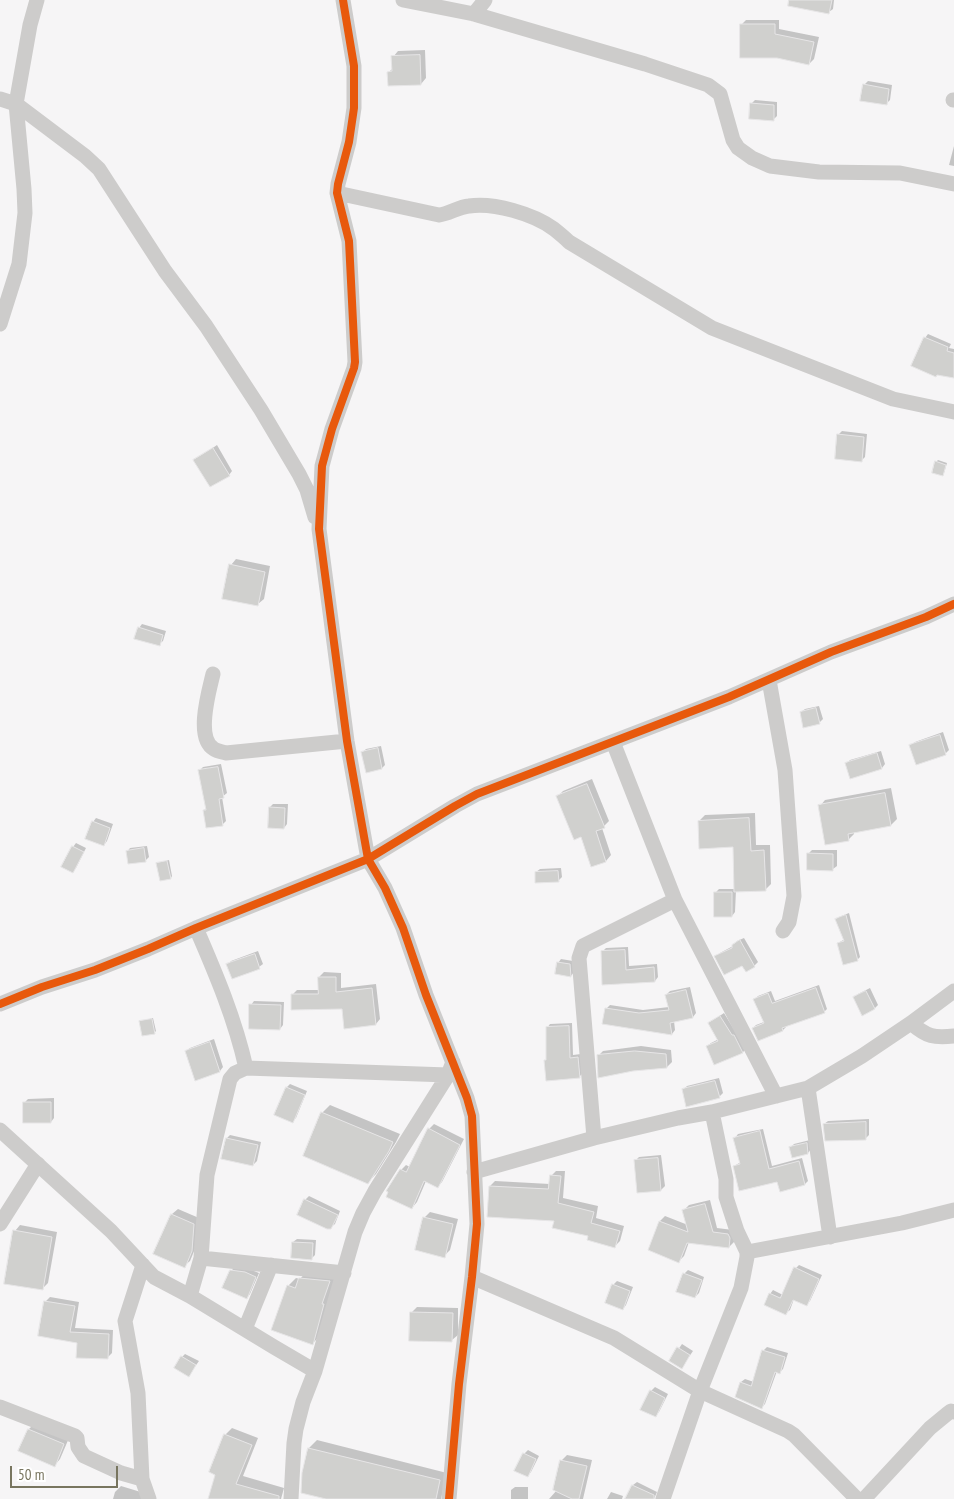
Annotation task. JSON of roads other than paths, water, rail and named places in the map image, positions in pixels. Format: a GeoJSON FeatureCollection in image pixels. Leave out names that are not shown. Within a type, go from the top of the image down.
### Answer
{"type":"FeatureCollection","features":[{"type":"Feature","properties":{"kind":"street"},"geometry":{"type":"LineString","coordinates":[[0,324],[19,264],[25,213],[16,104],[30,25],[37,0]]}},
{"type":"Feature","properties":{"kind":"street"},"geometry":{"type":"LineString","coordinates":[[318,529],[322,466],[355,362],[349,240],[337,193],[349,142],[354,108],[354,66],[343,0]]}},
{"type":"Feature","properties":{"kind":"street"},"geometry":{"type":"LineString","coordinates":[[403,0],[474,14],[645,64],[708,85],[720,94],[733,140],[738,148],[752,158],[770,166],[819,172],[900,173],[954,184]]}},
{"type":"Feature","properties":{"kind":"street"},"geometry":{"type":"LineString","coordinates":[[474,14],[485,0]]}},
{"type":"Feature","properties":{"kind":"street"},"geometry":{"type":"LineString","coordinates":[[0,99],[16,104],[78,150],[99,169],[165,271],[206,326],[261,410],[307,490],[318,529],[347,741],[368,859],[403,928],[450,1069],[467,1098],[472,1116],[477,1224],[459,1384],[449,1499]]}},
{"type":"Feature","properties":{"kind":"street"},"geometry":{"type":"LineString","coordinates":[[337,193],[439,215],[470,205],[494,206],[519,213],[554,228],[569,242],[712,328],[893,399],[954,412]]}},
{"type":"Feature","properties":{"kind":"street"},"geometry":{"type":"LineString","coordinates":[[0,1004],[130,956],[368,859],[477,794],[769,680],[832,652],[926,617],[954,604]]}},
{"type":"Feature","properties":{"kind":"street"},"geometry":{"type":"LineString","coordinates":[[213,674],[204,717],[204,728],[206,741],[214,750],[226,753],[347,741]]}},
{"type":"Feature","properties":{"kind":"street"},"geometry":{"type":"LineString","coordinates":[[769,680],[785,770],[794,896],[789,922],[783,931]]}},
{"type":"Feature","properties":{"kind":"street"},"geometry":{"type":"LineString","coordinates":[[612,742],[675,900],[776,1096]]}},
{"type":"Feature","properties":{"kind":"street"},"geometry":{"type":"LineString","coordinates":[[594,1138],[580,952],[583,946],[675,900]]}},
{"type":"Feature","properties":{"kind":"street"},"geometry":{"type":"LineString","coordinates":[[196,928],[219,980],[240,1039],[246,1068]]}},
{"type":"Feature","properties":{"kind":"street"},"geometry":{"type":"LineString","coordinates":[[474,1172],[594,1138],[712,1112],[808,1088],[840,1070],[911,1023],[954,991]]}},
{"type":"Feature","properties":{"kind":"street"},"geometry":{"type":"LineString","coordinates":[[911,1023],[921,1032],[928,1035],[938,1037],[954,1036]]}},
{"type":"Feature","properties":{"kind":"street"},"geometry":{"type":"LineString","coordinates":[[190,1296],[201,1258],[206,1175],[230,1079],[235,1073],[246,1068],[450,1069]]}},
{"type":"Feature","properties":{"kind":"street"},"geometry":{"type":"LineString","coordinates":[[291,1499],[294,1442],[303,1402],[315,1371],[362,1213],[450,1069]]}},
{"type":"Feature","properties":{"kind":"street"},"geometry":{"type":"LineString","coordinates":[[808,1088],[830,1237]]}},
{"type":"Feature","properties":{"kind":"street"},"geometry":{"type":"LineString","coordinates":[[663,1499],[700,1391],[741,1288],[747,1257],[727,1202],[726,1179],[712,1112]]}},
{"type":"Feature","properties":{"kind":"street"},"geometry":{"type":"LineString","coordinates":[[0,1130],[111,1231],[154,1277],[190,1296],[315,1371]]}},
{"type":"Feature","properties":{"kind":"street"},"geometry":{"type":"LineString","coordinates":[[0,1224],[38,1164]]}},
{"type":"Feature","properties":{"kind":"street"},"geometry":{"type":"LineString","coordinates":[[746,1252],[902,1223],[954,1210]]}},
{"type":"Feature","properties":{"kind":"street"},"geometry":{"type":"LineString","coordinates":[[201,1258],[344,1273]]}},
{"type":"Feature","properties":{"kind":"street"},"geometry":{"type":"LineString","coordinates":[[143,1265],[125,1322],[138,1393],[142,1480],[149,1499]]}},
{"type":"Feature","properties":{"kind":"street"},"geometry":{"type":"LineString","coordinates":[[245,1329],[271,1265]]}},
{"type":"Feature","properties":{"kind":"street"},"geometry":{"type":"LineString","coordinates":[[472,1277],[614,1338],[700,1391],[794,1435],[857,1499]]}},
{"type":"Feature","properties":{"kind":"street"},"geometry":{"type":"LineString","coordinates":[[0,1408],[75,1436],[78,1447],[84,1456],[121,1473],[142,1480]]}},
{"type":"Feature","properties":{"kind":"street"},"geometry":{"type":"LineString","coordinates":[[864,1499],[930,1428],[947,1414],[954,1412]]}}]}
